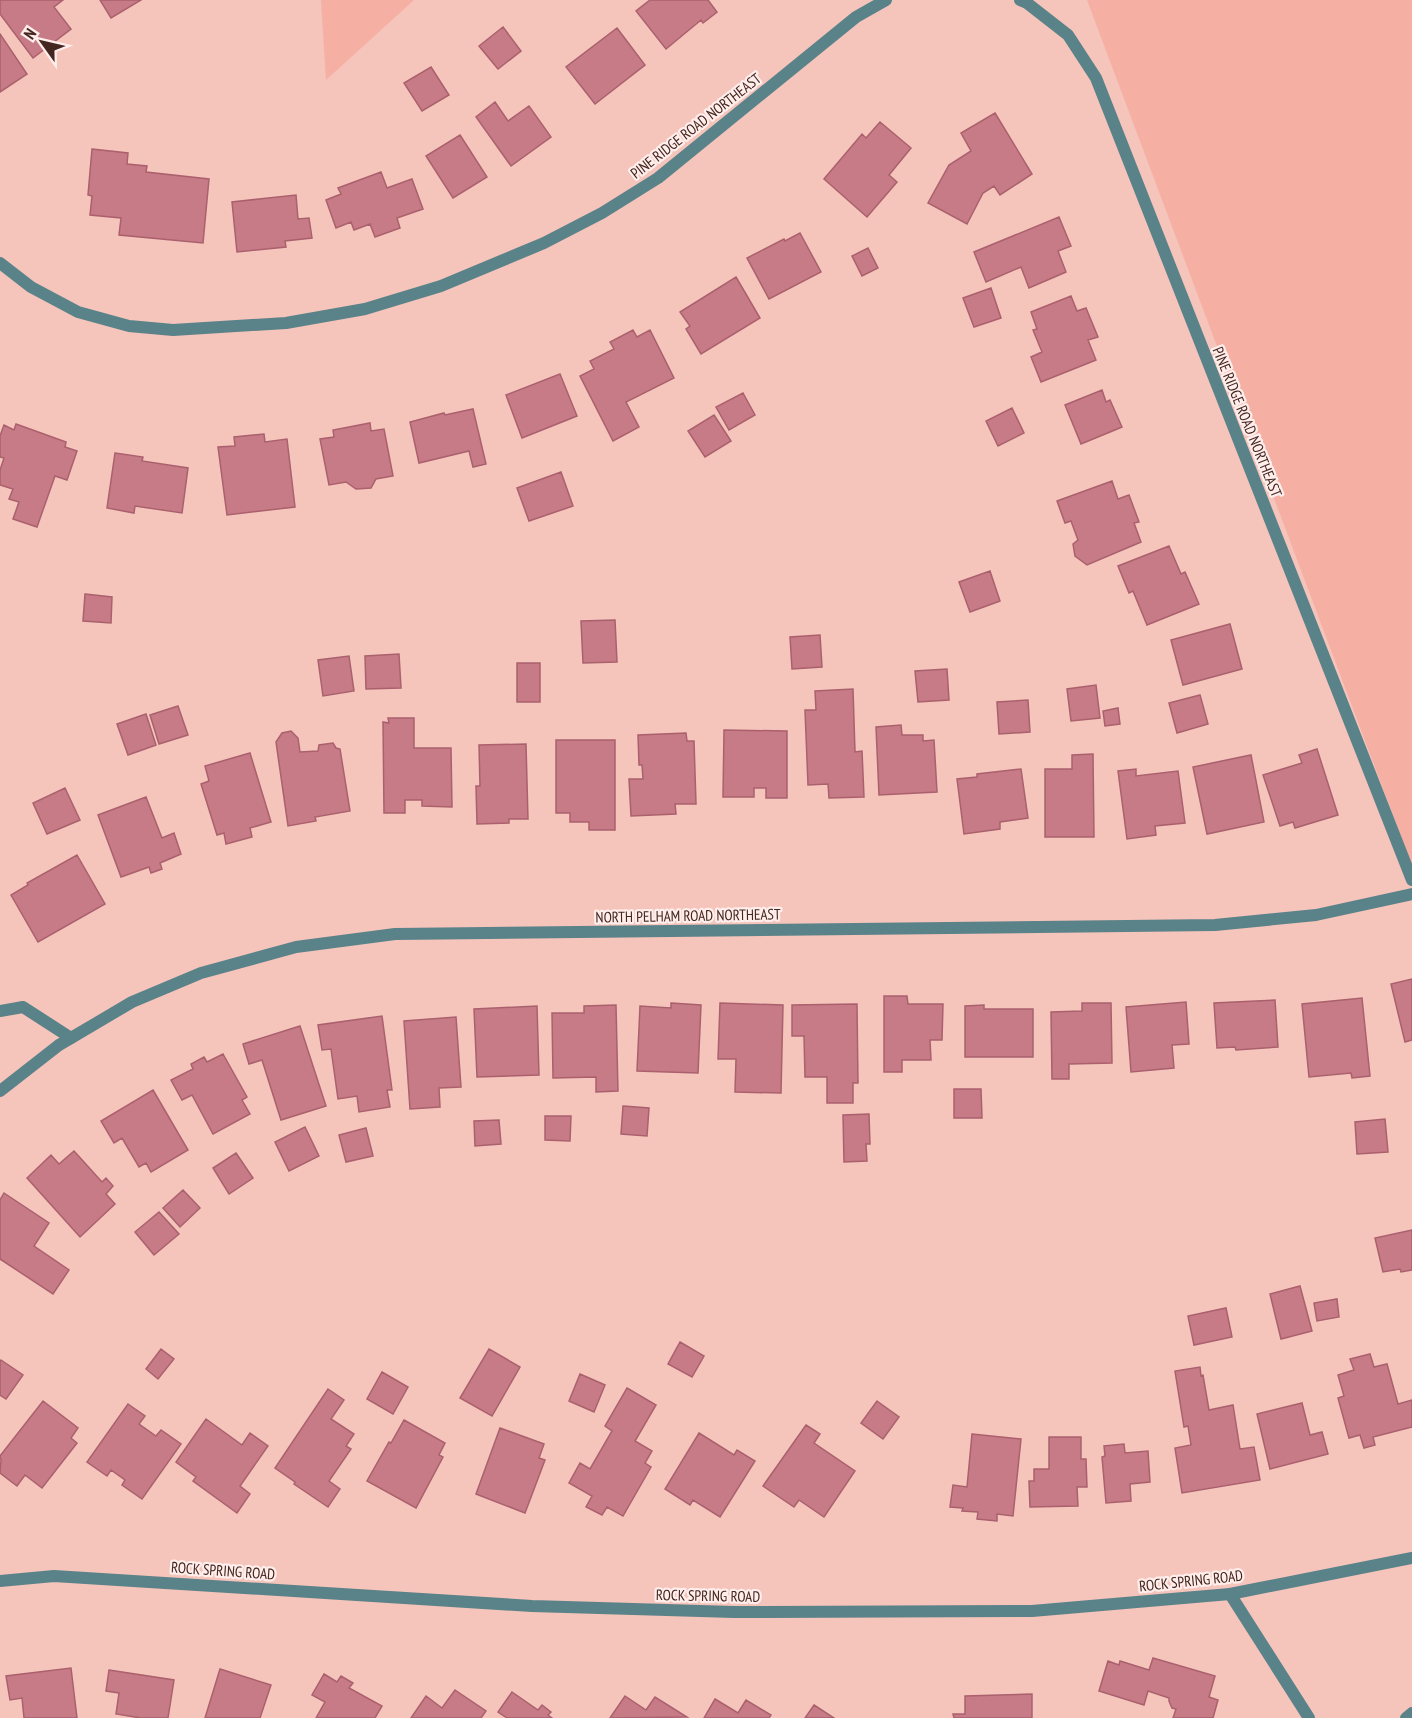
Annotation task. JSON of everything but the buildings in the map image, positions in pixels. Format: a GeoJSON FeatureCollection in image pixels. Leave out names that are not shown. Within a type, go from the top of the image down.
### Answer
{"type":"FeatureCollection","features":[{"type":"Feature","properties":{"kind":"street","name":"PINE RIDGE ROAD NORTHEAST"},"geometry":{"type":"LineString","coordinates":[[0,263],[31,287],[78,312],[129,326],[172,330],[286,322],[365,309],[441,286],[544,243],[602,213],[658,178],[856,17],[886,0]]}},
{"type":"Feature","properties":{"kind":"street","name":"PINE RIDGE ROAD NORTHEAST"},"geometry":{"type":"LineString","coordinates":[[1020,0],[1028,3],[1068,35],[1096,78],[1412,880]]}},
{"type":"Feature","properties":{"kind":"street","name":"NORTH PELHAM ROAD NORTHEAST"},"geometry":{"type":"LineString","coordinates":[[0,1091],[58,1045],[132,1002],[201,973],[296,947],[395,934],[1215,926],[1316,915],[1412,894]]}},
{"type":"Feature","properties":{"kind":"street"},"geometry":{"type":"LineString","coordinates":[[0,1011],[23,1007],[71,1038]]}},
{"type":"Feature","properties":{"kind":"street","name":"ROCK SPRING ROAD"},"geometry":{"type":"LineString","coordinates":[[0,1581],[54,1576],[532,1606],[734,1612],[1032,1611],[1230,1594],[1412,1558]]}},
{"type":"Feature","properties":{"kind":"street"},"geometry":{"type":"LineString","coordinates":[[1230,1594],[1309,1718]]}},
{"type":"Feature","properties":{"kind":"street"},"geometry":{"type":"LineString","coordinates":[[1406,1718],[1412,1713]]}},
{"type":"Feature","properties":{"kind":"shaded area"},"geometry":{"type":"Polygon","coordinates":[[[321,0],[414,0],[326,80],[321,0]]]}},
{"type":"Feature","properties":{"kind":"shaded area"},"geometry":{"type":"Polygon","coordinates":[[[1087,0],[1412,0],[1412,866],[1087,0]]]}}]}
